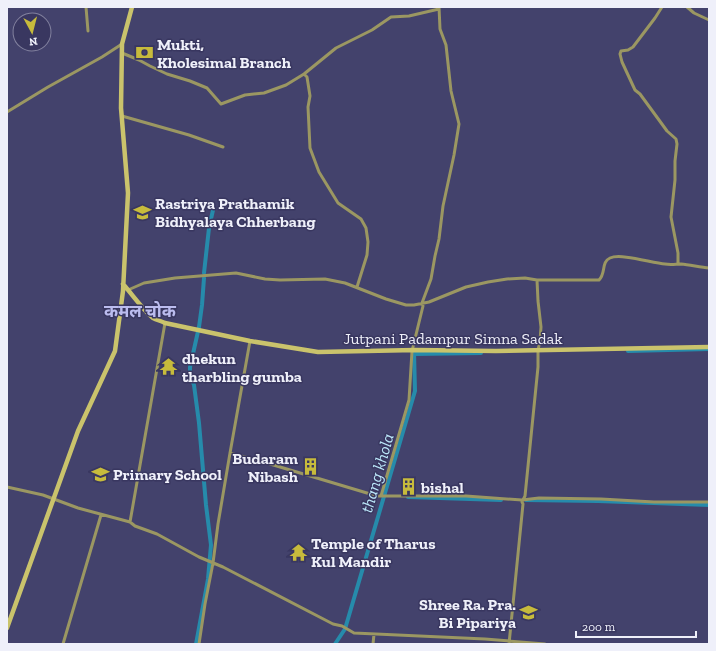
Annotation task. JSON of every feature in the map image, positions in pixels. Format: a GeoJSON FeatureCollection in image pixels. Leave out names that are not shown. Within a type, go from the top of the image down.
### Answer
{"type":"FeatureCollection","features":[{"type":"Feature","properties":{"kind":"street"},"geometry":{"type":"LineString","coordinates":[[86,7],[88,31]]}},
{"type":"Feature","properties":{"kind":"street"},"geometry":{"type":"LineString","coordinates":[[7,628],[78,431],[115,351],[123,284],[128,193],[121,108],[122,44],[132,7]]}},
{"type":"Feature","properties":{"kind":"street"},"geometry":{"type":"LineString","coordinates":[[662,7],[633,47],[628,50],[621,51],[620,54],[622,62],[635,90],[640,94],[667,131],[676,139],[677,144],[672,217],[678,253],[678,264]]}},
{"type":"Feature","properties":{"kind":"street"},"geometry":{"type":"LineString","coordinates":[[687,7],[694,13],[709,20]]}},
{"type":"Feature","properties":{"kind":"street"},"geometry":{"type":"LineString","coordinates":[[122,53],[167,74],[207,88],[221,104],[246,95],[264,93],[286,85],[304,74],[336,48],[372,30],[391,17],[409,16],[439,8],[440,29],[446,45],[451,90],[460,124],[443,206],[439,239],[431,279],[422,303],[412,351],[410,400],[381,496]]}},
{"type":"Feature","properties":{"kind":"street"},"geometry":{"type":"LineString","coordinates":[[7,112],[122,44]]}},
{"type":"Feature","properties":{"kind":"street"},"geometry":{"type":"LineString","coordinates":[[304,74],[307,77],[310,96],[308,108],[310,148],[319,172],[338,203],[361,219],[366,228],[368,242],[367,255],[357,287]]}},
{"type":"Feature","properties":{"kind":"street"},"geometry":{"type":"LineString","coordinates":[[122,116],[189,135],[223,147]]}},
{"type":"Feature","properties":{"kind":"street"},"geometry":{"type":"LineString","coordinates":[[128,290],[144,283],[175,278],[236,273],[265,279],[325,279],[345,283],[406,305],[414,305],[429,302],[466,287],[507,279],[599,280],[603,274],[607,260],[611,257],[626,257],[665,264],[709,268]]}},
{"type":"Feature","properties":{"kind":"street"},"geometry":{"type":"LineString","coordinates":[[509,643],[521,534],[522,500],[525,496],[538,367],[538,350],[541,327],[537,280]]}},
{"type":"Feature","properties":{"kind":"street","name":"Jutpani Padampur Simna Sadak"},"geometry":{"type":"LineString","coordinates":[[123,284],[153,318],[165,323],[250,341],[318,352],[496,352],[709,347]]}},
{"type":"Feature","properties":{"kind":"street"},"geometry":{"type":"LineString","coordinates":[[130,522],[165,323]]}},
{"type":"Feature","properties":{"kind":"street"},"geometry":{"type":"LineString","coordinates":[[199,644],[250,341]]}},
{"type":"Feature","properties":{"kind":"street"},"geometry":{"type":"LineString","coordinates":[[230,453],[276,465],[377,496],[466,496],[522,500],[540,498],[654,502],[709,502]]}},
{"type":"Feature","properties":{"kind":"street"},"geometry":{"type":"LineString","coordinates":[[7,487],[53,498],[101,515],[123,519],[354,633],[486,639],[509,643],[545,644]]}},
{"type":"Feature","properties":{"kind":"street"},"geometry":{"type":"LineString","coordinates":[[63,644],[101,515]]}},
{"type":"Feature","properties":{"kind":"street"},"geometry":{"type":"LineString","coordinates":[[372,644],[374,634]]}},
{"type":"Feature","properties":{"kind":"waterway"},"geometry":{"type":"LineString","coordinates":[[204,273],[209,228],[213,210]]}},
{"type":"Feature","properties":{"kind":"waterway"},"geometry":{"type":"LineString","coordinates":[[196,644],[208,579],[211,545],[199,423],[194,385],[190,375],[190,367],[199,327],[204,278]]}},
{"type":"Feature","properties":{"kind":"waterway"},"geometry":{"type":"LineString","coordinates":[[628,351],[709,349]]}},
{"type":"Feature","properties":{"kind":"waterway","name":"thang khola"},"geometry":{"type":"LineString","coordinates":[[335,644],[345,629],[415,391],[414,352]]}},
{"type":"Feature","properties":{"kind":"waterway"},"geometry":{"type":"LineString","coordinates":[[414,354],[481,353]]}},
{"type":"Feature","properties":{"kind":"waterway"},"geometry":{"type":"LineString","coordinates":[[408,497],[501,500]]}},
{"type":"Feature","properties":{"kind":"waterway"},"geometry":{"type":"LineString","coordinates":[[526,500],[709,505]]}},
{"type":"Feature","properties":{"kind":"place","name":"Mukti, Kholesimal Branch"},"geometry":{"type":"Point","coordinates":[144,53]}},
{"type":"Feature","properties":{"kind":"place","name":"Rastriya Prathamik Bidhyalaya Chherbang"},"geometry":{"type":"Point","coordinates":[142,212]}},
{"type":"Feature","properties":{"kind":"place","name":"dhekun tharbling gumba"},"geometry":{"type":"Point","coordinates":[169,367]}},
{"type":"Feature","properties":{"kind":"place","name":"Budaram Nibash"},"geometry":{"type":"Point","coordinates":[311,467]}},
{"type":"Feature","properties":{"kind":"place","name":"Primary School"},"geometry":{"type":"Point","coordinates":[100,474]}},
{"type":"Feature","properties":{"kind":"place","name":"bishal"},"geometry":{"type":"Point","coordinates":[408,487]}},
{"type":"Feature","properties":{"kind":"place","name":"Temple of Tharus Kul Mandir"},"geometry":{"type":"Point","coordinates":[298,552]}},
{"type":"Feature","properties":{"kind":"place","name":"Shree Ra. Pra. Bi Pipariya"},"geometry":{"type":"Point","coordinates":[529,613]}},
{"type":"Feature","properties":{"kind":"district","name":"कमल चोक"},"geometry":{"type":"Point","coordinates":[140,311]}}]}
